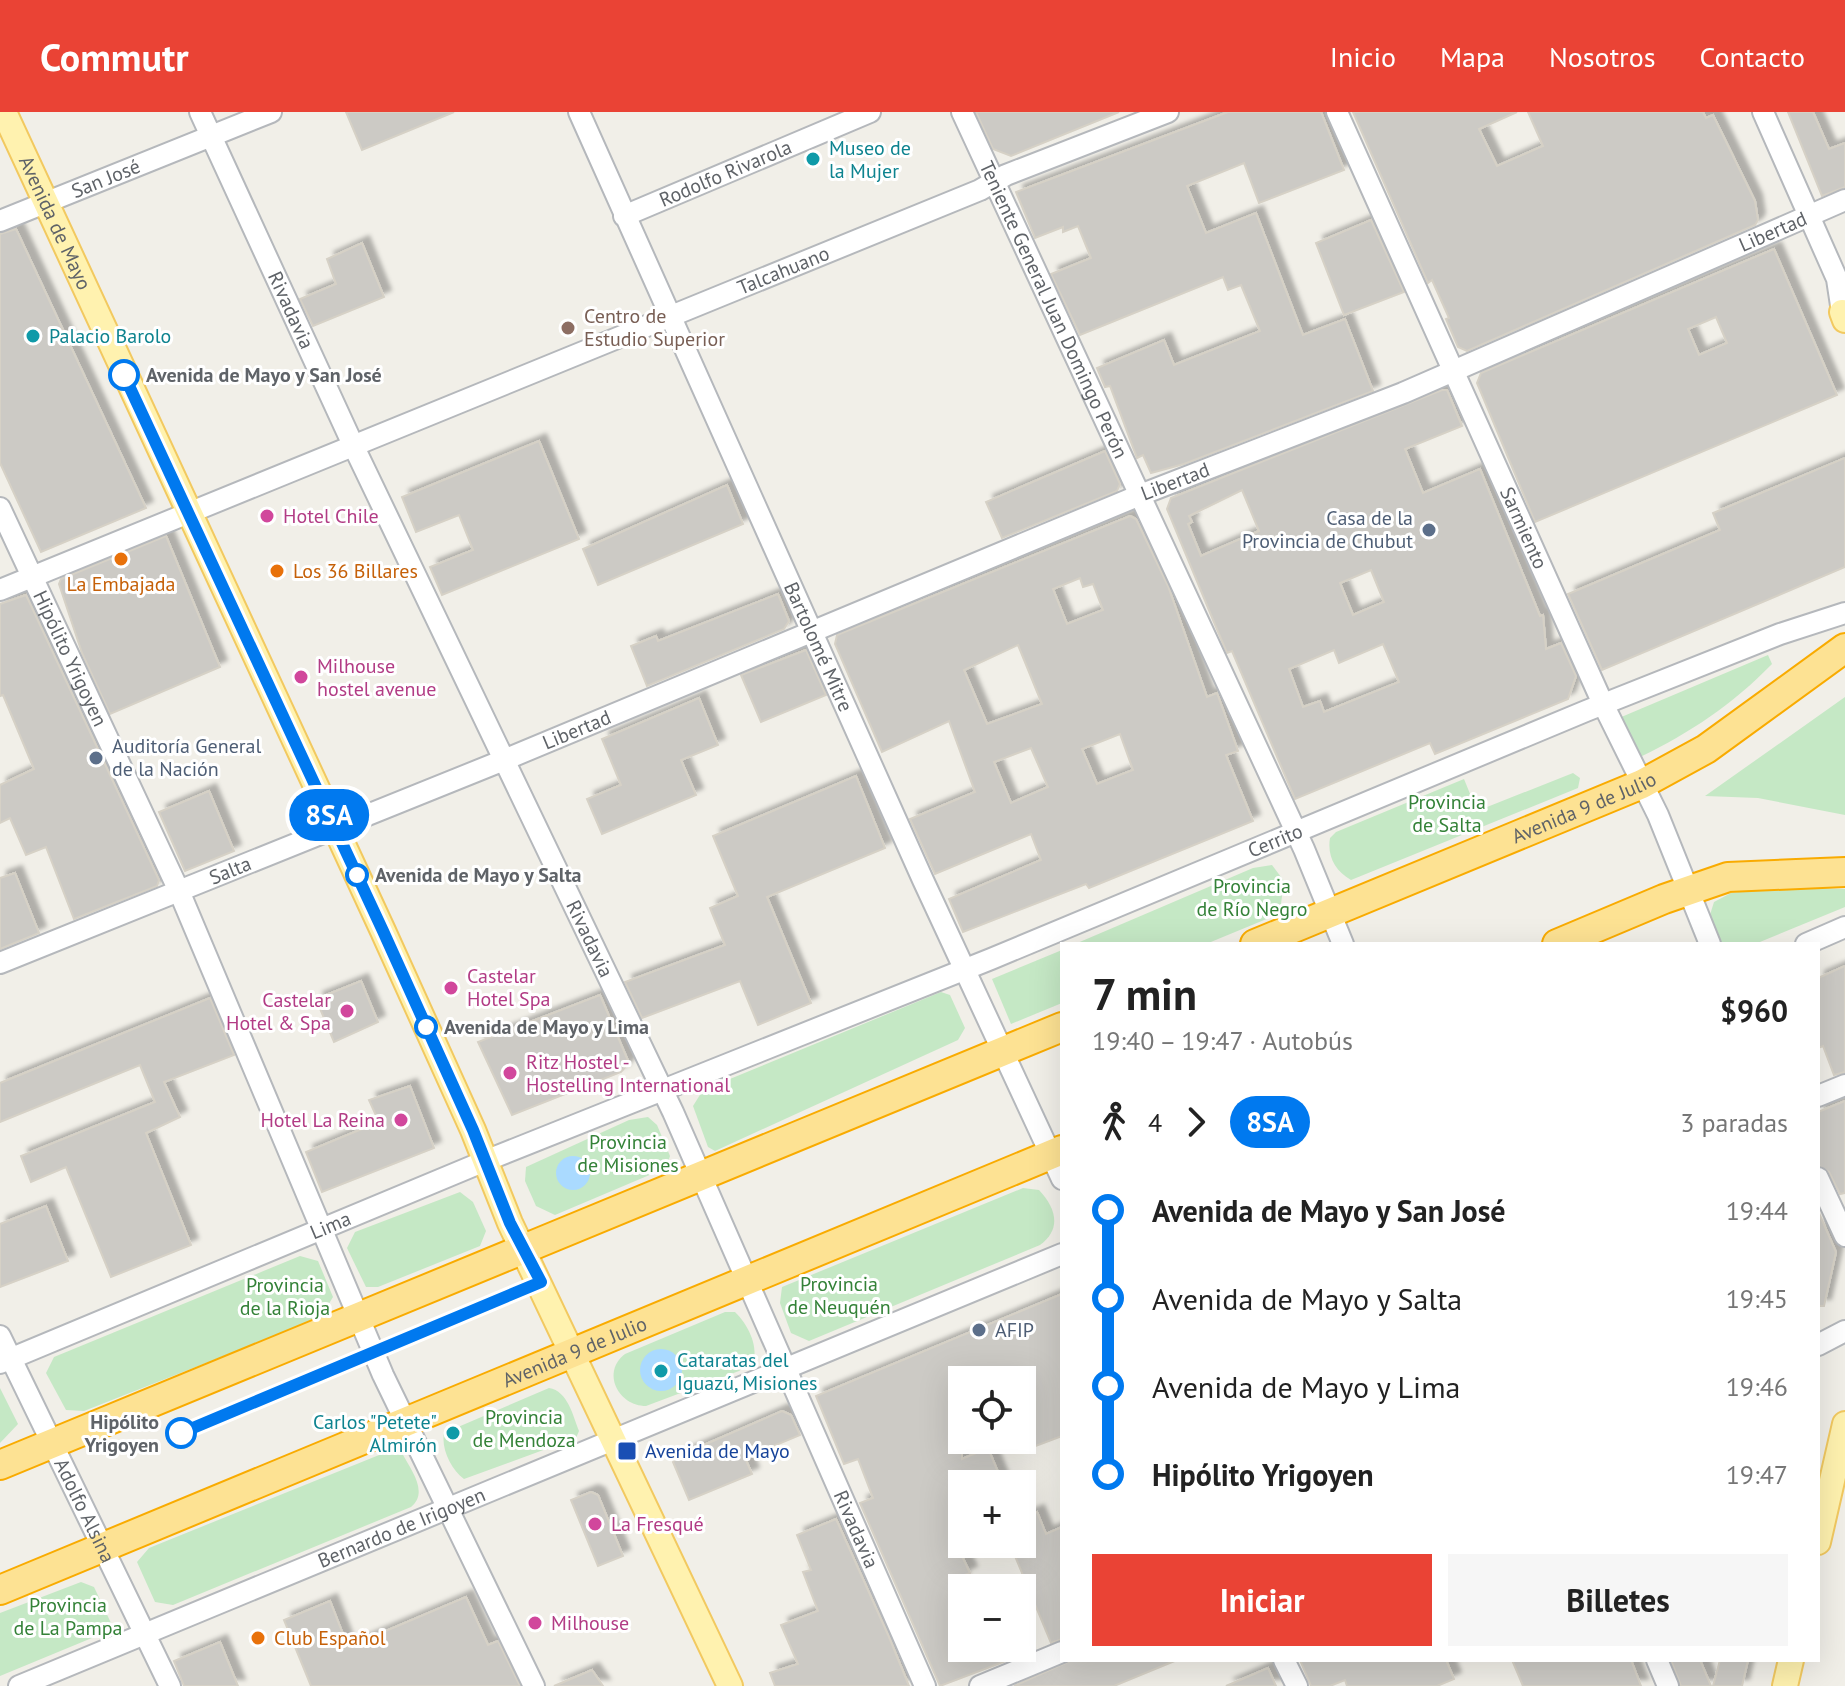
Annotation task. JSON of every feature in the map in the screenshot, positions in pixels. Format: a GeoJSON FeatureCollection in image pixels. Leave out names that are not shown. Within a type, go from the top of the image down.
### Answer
{"type":"FeatureCollection","features":[{"type":"Feature","properties":{"kind":"highway","name":"Avenida 9 de Julio"},"geometry":{"type":"LineString","coordinates":[[1260,942],[1642,784],[1706,749],[1845,648]]}},
{"type":"Feature","properties":{"kind":"highway"},"geometry":{"type":"LineString","coordinates":[[1562,942],[1688,890],[1744,875],[1845,872]]}},
{"type":"Feature","properties":{"kind":"highway"},"geometry":{"type":"LineString","coordinates":[[0,1465],[1060,1028]]}},
{"type":"Feature","properties":{"kind":"highway","name":"Avenida 9 de Julio"},"geometry":{"type":"LineString","coordinates":[[0,1590],[746,1281],[1058,1162]]}},
{"type":"Feature","properties":{"kind":"main road","name":"Avenida de Mayo"},"geometry":{"type":"LineString","coordinates":[[4,112],[335,828],[571,1353],[730,1686]]}},
{"type":"Feature","properties":{"kind":"main road"},"geometry":{"type":"LineString","coordinates":[[1820,1533],[1845,1424]]}},
{"type":"Feature","properties":{"kind":"main road"},"geometry":{"type":"LineString","coordinates":[[1785,1686],[1791,1662]]}},
{"type":"Feature","properties":{"kind":"street","name":"Rivadavia"},"geometry":{"type":"LineString","coordinates":[[200,112],[354,447],[663,1092],[925,1686]]}},
{"type":"Feature","properties":{"kind":"street","name":"San José"},"geometry":{"type":"LineString","coordinates":[[0,221],[271,112]]}},
{"type":"Feature","properties":{"kind":"street","name":"Bartolomé Mitre"},"geometry":{"type":"LineString","coordinates":[[579,112],[964,969],[1058,1162]]}},
{"type":"Feature","properties":{"kind":"street","name":"Rodolfo Rivarola"},"geometry":{"type":"LineString","coordinates":[[624,216],[870,112]]}},
{"type":"Feature","properties":{"kind":"street","name":"Teniente General Juan Domingo Perón"},"geometry":{"type":"LineString","coordinates":[[962,112],[1295,832],[1342,942]]}},
{"type":"Feature","properties":{"kind":"street","name":"Talcahuano"},"geometry":{"type":"LineString","coordinates":[[0,590],[670,320],[994,181],[1168,112]]}},
{"type":"Feature","properties":{"kind":"street","name":"Sarmiento"},"geometry":{"type":"LineString","coordinates":[[1337,112],[1603,704],[1642,784],[1709,942]]}},
{"type":"Feature","properties":{"kind":"street"},"geometry":{"type":"LineString","coordinates":[[1763,112],[1837,279],[1843,316]]}},
{"type":"Feature","properties":{"kind":"street","name":"Libertad"},"geometry":{"type":"LineString","coordinates":[[504,760],[1140,495],[1454,371],[1845,200]]}},
{"type":"Feature","properties":{"kind":"street","name":"Hipólito Yrigoyen"},"geometry":{"type":"LineString","coordinates":[[0,508],[179,891],[359,1319],[534,1686]]}},
{"type":"Feature","properties":{"kind":"street","name":"Cerrito"},"geometry":{"type":"LineString","coordinates":[[663,1092],[1603,704],[1780,634],[1845,613]]}},
{"type":"Feature","properties":{"kind":"street","name":"Salta"},"geometry":{"type":"LineString","coordinates":[[0,963],[504,760]]}},
{"type":"Feature","properties":{"kind":"street"},"geometry":{"type":"LineString","coordinates":[[1811,942],[1845,927]]}},
{"type":"Feature","properties":{"kind":"street"},"geometry":{"type":"LineString","coordinates":[[1820,1095],[1845,1085]]}},
{"type":"Feature","properties":{"kind":"street","name":"Lima"},"geometry":{"type":"LineString","coordinates":[[6,1361],[485,1161],[663,1092]]}},
{"type":"Feature","properties":{"kind":"street"},"geometry":{"type":"LineString","coordinates":[[1820,1182],[1845,1236]]}},
{"type":"Feature","properties":{"kind":"street","name":"Bernardo de Irigoyen"},"geometry":{"type":"LineString","coordinates":[[19,1686],[1060,1255]]}},
{"type":"Feature","properties":{"kind":"street"},"geometry":{"type":"LineString","coordinates":[[1820,1344],[1845,1331]]}},
{"type":"Feature","properties":{"kind":"street","name":"Adolfo Alsina"},"geometry":{"type":"LineString","coordinates":[[0,1336],[6,1361],[54,1443],[170,1686]]}},
{"type":"Feature","properties":{"kind":"street"},"geometry":{"type":"LineString","coordinates":[[980,1686],[1060,1653]]}},
{"type":"Feature","properties":{"kind":"street"},"geometry":{"type":"LineString","coordinates":[[1285,1662],[1297,1686]]}},
{"type":"Feature","properties":{"kind":"street"},"geometry":{"type":"LineString","coordinates":[[1658,1662],[1668,1686]]}},
{"type":"Feature","properties":{"kind":"green space"},"geometry":{"type":"Polygon","coordinates":[[[1768,655],[1772,664],[1726,705],[1693,728],[1640,757],[1619,718],[1768,655]]]}},
{"type":"Feature","properties":{"kind":"green space"},"geometry":{"type":"Polygon","coordinates":[[[1845,697],[1845,815],[1758,798],[1705,796],[1845,697]]]}},
{"type":"Feature","properties":{"kind":"green space","name":"Provincia de Salta"},"geometry":{"type":"Polygon","coordinates":[[[1573,773],[1580,778],[1578,788],[1351,880],[1337,868],[1331,857],[1330,838],[1336,832],[1464,779],[1477,811],[1573,773]]]}},
{"type":"Feature","properties":{"kind":"green space","name":"Provincia de Río Negro"},"geometry":{"type":"Polygon","coordinates":[[[1272,865],[1284,881],[1281,904],[1269,918],[1211,942],[1080,942],[1253,868],[1272,865]]]}},
{"type":"Feature","properties":{"kind":"green space"},"geometry":{"type":"Polygon","coordinates":[[[1781,887],[1845,889],[1845,907],[1760,942],[1719,942],[1709,918],[1714,902],[1731,893],[1781,887]]]}},
{"type":"Feature","properties":{"kind":"green space"},"geometry":{"type":"Polygon","coordinates":[[[1060,951],[1060,1004],[1011,1024],[992,979],[1060,951]]]}},
{"type":"Feature","properties":{"kind":"green space"},"geometry":{"type":"Polygon","coordinates":[[[941,992],[950,995],[965,1028],[958,1040],[715,1151],[708,1147],[693,1106],[703,1090],[941,992]]]}},
{"type":"Feature","properties":{"kind":"green space","name":"Provincia de Misiones"},"geometry":{"type":"Polygon","coordinates":[[[648,1117],[657,1125],[670,1156],[666,1168],[555,1215],[536,1206],[525,1181],[526,1167],[629,1120],[648,1117]]]}},
{"type":"Feature","properties":{"kind":"green space","name":"Provincia de Neuquén"},"geometry":{"type":"Polygon","coordinates":[[[1023,1188],[1039,1190],[1053,1211],[1052,1232],[1040,1245],[809,1341],[791,1333],[780,1303],[782,1287],[1023,1188]]]}},
{"type":"Feature","properties":{"kind":"green space"},"geometry":{"type":"Polygon","coordinates":[[[460,1192],[473,1202],[486,1231],[480,1246],[378,1287],[366,1287],[347,1248],[355,1232],[460,1192]]]}},
{"type":"Feature","properties":{"kind":"green space","name":"Provincia de la Rioja"},"geometry":{"type":"Polygon","coordinates":[[[300,1256],[318,1261],[333,1297],[322,1315],[84,1411],[66,1410],[46,1373],[54,1357],[300,1256]]]}},
{"type":"Feature","properties":{"kind":"green space"},"geometry":{"type":"Polygon","coordinates":[[[725,1312],[735,1312],[748,1328],[753,1341],[754,1361],[739,1371],[646,1406],[636,1405],[621,1394],[616,1387],[614,1370],[625,1354],[725,1312]]]}},
{"type":"Feature","properties":{"kind":"green space"},"geometry":{"type":"Polygon","coordinates":[[[0,1388],[18,1424],[0,1443],[0,1388]]]}},
{"type":"Feature","properties":{"kind":"green space","name":"Provincia de Mendoza"},"geometry":{"type":"Polygon","coordinates":[[[549,1388],[561,1394],[569,1405],[579,1431],[576,1438],[464,1479],[459,1475],[446,1452],[444,1433],[549,1388]]]}},
{"type":"Feature","properties":{"kind":"green space"},"geometry":{"type":"Polygon","coordinates":[[[389,1451],[402,1453],[417,1481],[418,1495],[411,1507],[173,1605],[155,1602],[137,1562],[149,1548],[389,1451]]]}},
{"type":"Feature","properties":{"kind":"green space","name":"Provincia de La Pampa"},"geometry":{"type":"Polygon","coordinates":[[[81,1582],[94,1587],[111,1623],[104,1633],[0,1676],[0,1613],[81,1582]]]}},
{"type":"Feature","properties":{"kind":"water"},"geometry":{"type":"Polygon","coordinates":[[[573,1156],[585,1161],[590,1173],[585,1185],[573,1190],[561,1185],[556,1173],[561,1161],[573,1156]]]}},
{"type":"Feature","properties":{"kind":"water","name":"Cataratas del Iguazú, Misiones"},"geometry":{"type":"Polygon","coordinates":[[[661,1349],[676,1355],[682,1370],[676,1385],[661,1391],[646,1385],[640,1370],[646,1355],[661,1349]]]}},
{"type":"Feature","properties":{"kind":"building"},"geometry":{"type":"Polygon","coordinates":[[[346,112],[454,112],[362,150],[346,112]]]}},
{"type":"Feature","properties":{"kind":"building"},"geometry":{"type":"Polygon","coordinates":[[[976,112],[1119,112],[1011,156],[993,149],[976,112]]]}},
{"type":"Feature","properties":{"kind":"building"},"geometry":{"type":"Polygon","coordinates":[[[1228,112],[1321,112],[1344,170],[1259,203],[1244,163],[1187,186],[1206,233],[1256,213],[1303,335],[1345,319],[1373,391],[1184,464],[1151,473],[1143,455],[1137,458],[1110,386],[1105,387],[1097,368],[1164,340],[1174,365],[1260,331],[1241,285],[1228,290],[1223,277],[1080,335],[1051,274],[1091,258],[1078,226],[1063,232],[1063,227],[1035,238],[1016,192],[1228,112]]]}},
{"type":"Feature","properties":{"kind":"building"},"geometry":{"type":"Polygon","coordinates":[[[1353,112],[1517,112],[1479,129],[1497,166],[1543,146],[1528,112],[1703,112],[1706,118],[1713,115],[1755,201],[1758,220],[1755,225],[1467,351],[1458,347],[1446,319],[1449,318],[1432,280],[1428,283],[1353,112]]]}},
{"type":"Feature","properties":{"kind":"building"},"geometry":{"type":"Polygon","coordinates":[[[1788,112],[1813,112],[1829,149],[1845,143],[1845,187],[1822,196],[1788,112]]]}},
{"type":"Feature","properties":{"kind":"building"},"geometry":{"type":"Polygon","coordinates":[[[1371,220],[1404,292],[1344,315],[1316,243],[1371,220]]]}},
{"type":"Feature","properties":{"kind":"building"},"geometry":{"type":"Polygon","coordinates":[[[16,229],[146,508],[41,552],[0,463],[0,234],[16,229]]]}},
{"type":"Feature","properties":{"kind":"building"},"geometry":{"type":"Polygon","coordinates":[[[362,243],[384,297],[313,326],[300,299],[336,284],[327,259],[362,243]]]}},
{"type":"Feature","properties":{"kind":"building"},"geometry":{"type":"Polygon","coordinates":[[[1774,249],[1837,395],[1535,522],[1477,383],[1481,373],[1774,249]],[[1716,317],[1688,329],[1699,355],[1727,343],[1716,317]]]}},
{"type":"Feature","properties":{"kind":"building"},"geometry":{"type":"Polygon","coordinates":[[[1447,390],[1462,426],[1405,449],[1423,493],[1480,469],[1540,616],[1543,615],[1546,649],[1561,643],[1576,676],[1568,699],[1435,754],[1430,743],[1295,799],[1232,651],[1227,653],[1167,509],[1171,498],[1447,390]],[[1242,490],[1189,516],[1192,522],[1188,524],[1201,556],[1259,531],[1242,490]],[[1371,570],[1340,583],[1353,615],[1384,602],[1371,570]],[[1383,644],[1339,663],[1334,650],[1289,669],[1303,707],[1320,701],[1324,712],[1399,682],[1383,644]]]}},
{"type":"Feature","properties":{"kind":"building"},"geometry":{"type":"Polygon","coordinates":[[[539,441],[579,539],[442,595],[430,567],[473,550],[459,515],[416,532],[402,497],[539,441]]]}},
{"type":"Feature","properties":{"kind":"building"},"geometry":{"type":"Polygon","coordinates":[[[1105,451],[1120,484],[1117,491],[1002,538],[986,502],[1105,451]]]}},
{"type":"Feature","properties":{"kind":"building"},"geometry":{"type":"Polygon","coordinates":[[[1845,458],[1845,567],[1602,670],[1568,594],[1720,530],[1713,513],[1845,458]]]}},
{"type":"Feature","properties":{"kind":"building"},"geometry":{"type":"Polygon","coordinates":[[[727,485],[743,524],[598,585],[583,549],[727,485]]]}},
{"type":"Feature","properties":{"kind":"building"},"geometry":{"type":"Polygon","coordinates":[[[1130,516],[1136,519],[1168,586],[1207,697],[1217,693],[1238,751],[1226,755],[1253,821],[1089,888],[1086,884],[963,932],[949,899],[1041,860],[1031,834],[935,874],[910,819],[975,792],[949,721],[882,752],[835,644],[837,635],[1130,516]],[[1080,578],[1053,589],[1067,624],[1103,610],[1093,584],[1083,587],[1080,578]],[[1018,645],[964,670],[987,724],[1042,704],[1018,645]],[[1120,734],[1082,749],[1097,784],[1133,770],[1120,734]],[[1031,748],[994,762],[1011,803],[1048,787],[1031,748]]]}},
{"type":"Feature","properties":{"kind":"building"},"geometry":{"type":"Polygon","coordinates":[[[166,536],[220,667],[110,714],[82,653],[59,584],[61,579],[166,536]]]}},
{"type":"Feature","properties":{"kind":"building"},"geometry":{"type":"Polygon","coordinates":[[[778,594],[789,621],[784,629],[647,686],[631,646],[656,636],[658,641],[778,594]]]}},
{"type":"Feature","properties":{"kind":"building"},"geometry":{"type":"Polygon","coordinates":[[[26,595],[159,880],[157,886],[74,919],[46,847],[26,855],[10,818],[0,823],[0,785],[34,769],[3,695],[0,696],[0,604],[26,595]]]}},
{"type":"Feature","properties":{"kind":"building"},"geometry":{"type":"Polygon","coordinates":[[[806,650],[826,695],[761,722],[741,675],[806,650]]]}},
{"type":"Feature","properties":{"kind":"building"},"geometry":{"type":"Polygon","coordinates":[[[699,698],[718,745],[681,760],[696,795],[602,834],[587,799],[621,785],[602,739],[699,698]]]}},
{"type":"Feature","properties":{"kind":"building"},"geometry":{"type":"Polygon","coordinates":[[[856,776],[885,848],[767,897],[811,1003],[758,1025],[740,981],[642,1018],[625,982],[725,945],[710,908],[738,896],[713,836],[856,776]]]}},
{"type":"Feature","properties":{"kind":"building"},"geometry":{"type":"Polygon","coordinates":[[[209,791],[234,851],[185,871],[159,812],[209,791]]]}},
{"type":"Feature","properties":{"kind":"building"},"geometry":{"type":"Polygon","coordinates":[[[15,873],[39,933],[0,949],[0,878],[15,873]]]}},
{"type":"Feature","properties":{"kind":"building"},"geometry":{"type":"Polygon","coordinates":[[[1845,966],[1845,1072],[1834,1075],[1823,1046],[1820,1047],[1820,977],[1845,966]]]}},
{"type":"Feature","properties":{"kind":"building","name":"Castelar Hotel & Spa"},"geometry":{"type":"Polygon","coordinates":[[[361,981],[378,1022],[334,1042],[316,999],[361,981]]]}},
{"type":"Feature","properties":{"kind":"building"},"geometry":{"type":"Polygon","coordinates":[[[600,995],[629,1063],[621,1072],[512,1115],[478,1042],[600,995]]]}},
{"type":"Feature","properties":{"kind":"building"},"geometry":{"type":"Polygon","coordinates":[[[210,998],[234,1055],[164,1082],[180,1117],[146,1133],[191,1245],[111,1277],[66,1167],[31,1182],[21,1156],[155,1102],[140,1065],[0,1122],[0,1083],[210,998]]]}},
{"type":"Feature","properties":{"kind":"building"},"geometry":{"type":"Polygon","coordinates":[[[410,1086],[434,1148],[322,1192],[306,1152],[379,1122],[369,1100],[410,1086]]]}},
{"type":"Feature","properties":{"kind":"building"},"geometry":{"type":"Polygon","coordinates":[[[1845,1101],[1845,1193],[1840,1194],[1829,1172],[1820,1166],[1820,1111],[1845,1101]]]}},
{"type":"Feature","properties":{"kind":"building"},"geometry":{"type":"Polygon","coordinates":[[[46,1206],[68,1261],[0,1287],[0,1224],[46,1206]]]}},
{"type":"Feature","properties":{"kind":"building"},"geometry":{"type":"Polygon","coordinates":[[[1820,1216],[1836,1252],[1824,1306],[1820,1306],[1820,1216]]]}},
{"type":"Feature","properties":{"kind":"building"},"geometry":{"type":"Polygon","coordinates":[[[1060,1295],[1060,1437],[1036,1446],[1036,1366],[948,1366],[948,1454],[962,1454],[962,1459],[974,1454],[990,1454],[997,1470],[948,1470],[948,1558],[963,1558],[970,1573],[948,1574],[948,1662],[1003,1662],[940,1686],[860,1503],[873,1498],[858,1459],[844,1464],[816,1396],[1060,1295]]]}},
{"type":"Feature","properties":{"kind":"building"},"geometry":{"type":"Polygon","coordinates":[[[782,1411],[791,1415],[800,1435],[745,1458],[752,1474],[689,1500],[673,1462],[676,1457],[782,1411]]]}},
{"type":"Feature","properties":{"kind":"building","name":"La Fresqué"},"geometry":{"type":"Polygon","coordinates":[[[591,1492],[598,1495],[623,1556],[598,1566],[571,1500],[591,1492]]]}},
{"type":"Feature","properties":{"kind":"building"},"geometry":{"type":"Polygon","coordinates":[[[1037,1512],[1046,1534],[1060,1528],[1060,1640],[1051,1643],[1036,1607],[1036,1574],[1022,1574],[1016,1558],[1036,1558],[1037,1512]]]}},
{"type":"Feature","properties":{"kind":"building"},"geometry":{"type":"Polygon","coordinates":[[[836,1519],[909,1686],[775,1686],[770,1673],[798,1664],[781,1625],[818,1611],[803,1572],[811,1570],[797,1535],[836,1519]]]}},
{"type":"Feature","properties":{"kind":"building"},"geometry":{"type":"Polygon","coordinates":[[[466,1597],[488,1645],[498,1641],[520,1686],[311,1686],[284,1620],[330,1601],[348,1647],[466,1597]]]}},
{"type":"Feature","properties":{"kind":"building"},"geometry":{"type":"Polygon","coordinates":[[[220,1642],[238,1686],[184,1686],[174,1661],[220,1642]]]}},
{"type":"Feature","properties":{"kind":"building"},"geometry":{"type":"Polygon","coordinates":[[[1068,1662],[1172,1662],[1114,1686],[1014,1686],[1068,1662]]]}},
{"type":"Feature","properties":{"kind":"building"},"geometry":{"type":"Polygon","coordinates":[[[1301,1662],[1447,1662],[1454,1679],[1437,1686],[1347,1686],[1345,1680],[1330,1686],[1311,1686],[1301,1662]]]}},
{"type":"Feature","properties":{"kind":"building"},"geometry":{"type":"Polygon","coordinates":[[[1513,1662],[1632,1662],[1641,1686],[1523,1686],[1513,1662]]]}},
{"type":"Feature","properties":{"kind":"building"},"geometry":{"type":"Polygon","coordinates":[[[1672,1662],[1701,1662],[1711,1686],[1681,1686],[1672,1662]]]}},
{"type":"Feature","properties":{"kind":"building"},"geometry":{"type":"Polygon","coordinates":[[[1719,1662],[1748,1662],[1742,1686],[1713,1686],[1719,1662]]]}},
{"type":"Feature","properties":{"kind":"building"},"geometry":{"type":"Polygon","coordinates":[[[1268,1668],[1276,1686],[1226,1686],[1268,1668]]]}},
{"type":"Feature","properties":{"kind":"building"},"geometry":{"type":"Polygon","coordinates":[[[592,1670],[603,1686],[554,1686],[592,1670]]]}},
{"type":"Feature","properties":{"kind":"bus line","name":"8SA"},"geometry":{"type":"LineString","coordinates":[[124,375],[383,931],[473,1130],[510,1223],[541,1282],[181,1433]]}},
{"type":"Feature","properties":{"kind":"place","name":"Museo de la Mujer"},"geometry":{"type":"Point","coordinates":[813,159]}},
{"type":"Feature","properties":{"kind":"place","name":"Centro de Estudio Superior"},"geometry":{"type":"Point","coordinates":[568,328]}},
{"type":"Feature","properties":{"kind":"place","name":"Palacio Barolo"},"geometry":{"type":"Point","coordinates":[33,336]}},
{"type":"Feature","properties":{"kind":"place","name":"Avenida de Mayo y San José"},"geometry":{"type":"Point","coordinates":[124,375]}},
{"type":"Feature","properties":{"kind":"place","name":"Hotel Chile"},"geometry":{"type":"Point","coordinates":[267,516]}},
{"type":"Feature","properties":{"kind":"place","name":"Casa de la Provincia de Chubut"},"geometry":{"type":"Point","coordinates":[1429,530]}},
{"type":"Feature","properties":{"kind":"place","name":"La Embajada"},"geometry":{"type":"Point","coordinates":[121,559]}},
{"type":"Feature","properties":{"kind":"place","name":"Los 36 Billares"},"geometry":{"type":"Point","coordinates":[277,571]}},
{"type":"Feature","properties":{"kind":"place","name":"Milhouse hostel avenue"},"geometry":{"type":"Point","coordinates":[301,677]}},
{"type":"Feature","properties":{"kind":"place","name":"Auditoría General de la Nación"},"geometry":{"type":"Point","coordinates":[96,758]}},
{"type":"Feature","properties":{"kind":"place","name":"Avenida de Mayo y Salta"},"geometry":{"type":"Point","coordinates":[357,875]}},
{"type":"Feature","properties":{"kind":"place","name":"Castelar Hotel Spa"},"geometry":{"type":"Point","coordinates":[451,988]}},
{"type":"Feature","properties":{"kind":"place","name":"Castelar Hotel & Spa"},"geometry":{"type":"Point","coordinates":[347,1011]}},
{"type":"Feature","properties":{"kind":"place","name":"Avenida de Mayo y Lima"},"geometry":{"type":"Point","coordinates":[426,1027]}},
{"type":"Feature","properties":{"kind":"place","name":"Ritz Hostel - Hostelling International"},"geometry":{"type":"Point","coordinates":[510,1073]}},
{"type":"Feature","properties":{"kind":"place","name":"Hotel La Reina"},"geometry":{"type":"Point","coordinates":[401,1120]}},
{"type":"Feature","properties":{"kind":"place","name":"AFIP"},"geometry":{"type":"Point","coordinates":[979,1330]}},
{"type":"Feature","properties":{"kind":"place","name":"Cataratas del Iguazú, Misiones"},"geometry":{"type":"Point","coordinates":[661,1371]}},
{"type":"Feature","properties":{"kind":"place","name":"Hipólito Yrigoyen"},"geometry":{"type":"Point","coordinates":[181,1433]}},
{"type":"Feature","properties":{"kind":"place","name":"Carlos \"Petete\" Almirón"},"geometry":{"type":"Point","coordinates":[453,1433]}},
{"type":"Feature","properties":{"kind":"place","name":"Avenida de Mayo"},"geometry":{"type":"Point","coordinates":[627,1451]}},
{"type":"Feature","properties":{"kind":"place","name":"La Fresqué"},"geometry":{"type":"Point","coordinates":[595,1524]}},
{"type":"Feature","properties":{"kind":"place","name":"Milhouse"},"geometry":{"type":"Point","coordinates":[535,1623]}},
{"type":"Feature","properties":{"kind":"place","name":"Club Español"},"geometry":{"type":"Point","coordinates":[258,1638]}}]}
